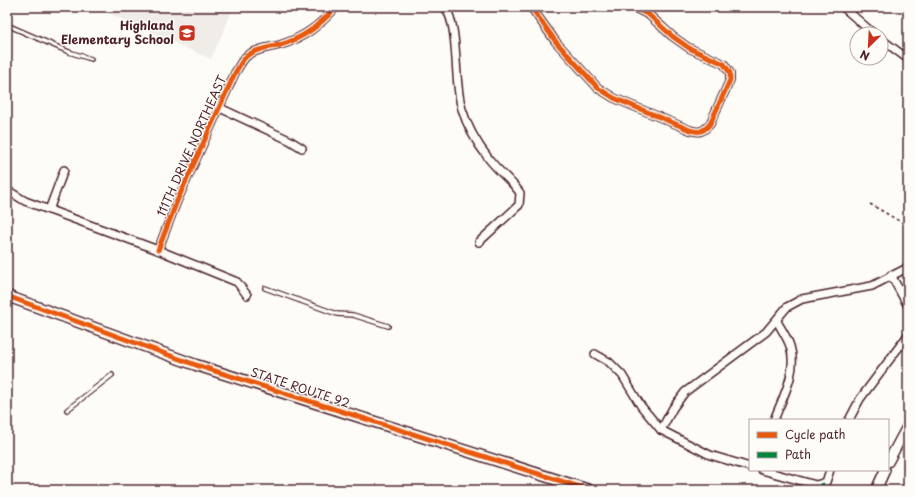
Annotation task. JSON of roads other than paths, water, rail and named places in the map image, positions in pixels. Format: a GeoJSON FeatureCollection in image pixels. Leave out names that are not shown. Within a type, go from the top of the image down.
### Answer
{"type":"FeatureCollection","features":[{"type":"Feature","properties":{"kind":"main road","name":"STATE ROUTE 92"},"geometry":{"type":"LineString","coordinates":[[7,296],[196,365],[589,490]]}},
{"type":"Feature","properties":{"kind":"street","name":"111TH DRIVE NORTHEAST"},"geometry":{"type":"LineString","coordinates":[[158,250],[177,201],[235,73],[246,56],[258,49],[281,45],[307,33],[321,24],[336,7]]}},
{"type":"Feature","properties":{"kind":"street"},"geometry":{"type":"LineString","coordinates":[[446,7],[450,14],[453,26],[458,94],[462,110],[472,131],[489,159],[520,193],[519,205],[479,242]]}},
{"type":"Feature","properties":{"kind":"street"},"geometry":{"type":"LineString","coordinates":[[531,7],[556,42],[598,88],[614,98],[690,130],[699,132],[705,130],[710,124],[727,86],[730,73],[724,64],[689,48],[672,36],[649,15],[633,7]]}},
{"type":"Feature","properties":{"kind":"street"},"geometry":{"type":"LineString","coordinates":[[843,7],[865,26]]}},
{"type":"Feature","properties":{"kind":"street"},"geometry":{"type":"LineString","coordinates":[[889,45],[908,59]]}},
{"type":"Feature","properties":{"kind":"street"},"geometry":{"type":"LineString","coordinates":[[220,108],[289,140],[302,148]]}},
{"type":"Feature","properties":{"kind":"street"},"geometry":{"type":"LineString","coordinates":[[48,210],[64,170]]}},
{"type":"Feature","properties":{"kind":"street"},"geometry":{"type":"LineString","coordinates":[[7,190],[25,201],[158,250],[237,282],[248,295]]}},
{"type":"Feature","properties":{"kind":"street"},"geometry":{"type":"LineString","coordinates":[[661,430],[673,408],[685,392],[760,337],[777,321],[787,307],[802,299],[872,286],[905,269],[908,265]]}},
{"type":"Feature","properties":{"kind":"street"},"geometry":{"type":"LineString","coordinates":[[891,275],[908,306]]}},
{"type":"Feature","properties":{"kind":"street"},"geometry":{"type":"LineString","coordinates":[[774,419],[790,378],[793,361],[790,346],[777,321]]}},
{"type":"Feature","properties":{"kind":"street"},"geometry":{"type":"LineString","coordinates":[[850,419],[860,399],[908,335]]}},
{"type":"Feature","properties":{"kind":"street"},"geometry":{"type":"LineString","coordinates":[[595,354],[609,362],[622,376],[641,406],[661,430],[710,455],[749,467]]}},
{"type":"Feature","properties":{"kind":"street"},"geometry":{"type":"LineString","coordinates":[[889,460],[908,425]]}},
{"type":"Feature","properties":{"kind":"street"},"geometry":{"type":"LineString","coordinates":[[766,471],[816,485],[826,482],[830,471]]}},
{"type":"Feature","properties":{"kind":"street"},"geometry":{"type":"LineString","coordinates":[[876,490],[885,471]]}},
{"type":"Feature","properties":{"kind":"lane"},"geometry":{"type":"LineString","coordinates":[[7,25],[69,52],[92,59]]}},
{"type":"Feature","properties":{"kind":"lane"},"geometry":{"type":"LineString","coordinates":[[265,288],[337,314],[353,315],[388,326]]}},
{"type":"Feature","properties":{"kind":"lane"},"geometry":{"type":"LineString","coordinates":[[67,410],[112,375]]}},
{"type":"Feature","properties":{"kind":"place","name":"Highland Elementary School"},"geometry":{"type":"Point","coordinates":[187,33]}}]}
